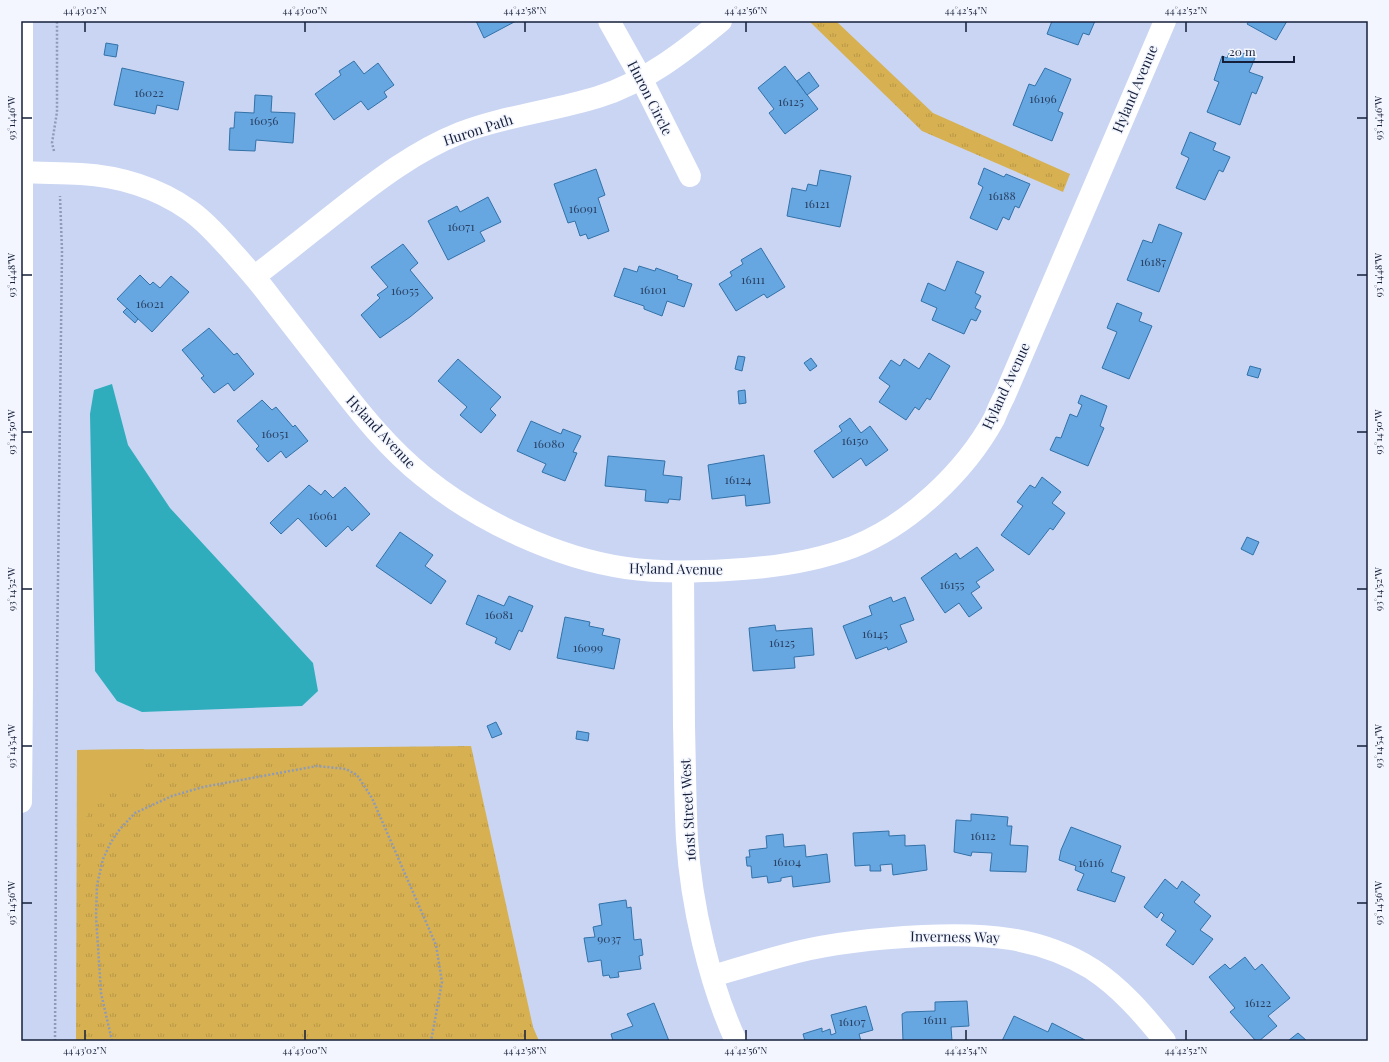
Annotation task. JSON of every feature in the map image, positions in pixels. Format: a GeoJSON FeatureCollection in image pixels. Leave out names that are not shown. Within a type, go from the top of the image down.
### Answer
{"type":"FeatureCollection","features":[{"type":"Feature","properties":{"kind":"street"},"geometry":{"type":"LineString","coordinates":[[21,802],[22,21]]}},
{"type":"Feature","properties":{"kind":"street","name":"Huron Circle"},"geometry":{"type":"LineString","coordinates":[[609,21],[641,78],[690,176]]}},
{"type":"Feature","properties":{"kind":"street","name":"Huron Path"},"geometry":{"type":"LineString","coordinates":[[255,276],[357,196],[418,153],[460,133],[487,124],[600,97],[641,78],[700,39],[721,21]]}},
{"type":"Feature","properties":{"kind":"street","name":"Hyland Avenue"},"geometry":{"type":"LineString","coordinates":[[22,172],[81,174],[130,182],[172,198],[192,211],[211,228],[255,276],[364,418],[406,462],[439,488],[492,522],[560,552],[606,564],[629,568],[683,572],[761,568],[807,560],[853,546],[876,536],[895,525],[933,496],[980,441],[994,419],[1165,21]]}},
{"type":"Feature","properties":{"kind":"street","name":"161st Street West"},"geometry":{"type":"LineString","coordinates":[[683,572],[685,796],[687,840],[700,928],[712,976],[736,1041]]}},
{"type":"Feature","properties":{"kind":"street","name":"Inverness Way"},"geometry":{"type":"LineString","coordinates":[[712,976],[798,952],[848,943],[912,936],[946,935],[992,936],[1016,939],[1044,947],[1066,956],[1091,969],[1111,982],[1130,1000],[1165,1041]]}},
{"type":"Feature","properties":{"kind":"path"},"geometry":{"type":"LineString","coordinates":[[55,1041],[57,677],[62,251],[58,174],[52,143],[57,112],[57,21]]}},
{"type":"Feature","properties":{"kind":"path"},"geometry":{"type":"LineString","coordinates":[[112,1041],[102,993],[96,916],[97,885],[103,859],[111,842],[120,829],[135,813],[172,796],[203,787],[317,766],[346,769],[357,776],[372,798],[436,945],[442,982],[431,1041]]}},
{"type":"Feature","properties":{"kind":"green space"},"geometry":{"type":"Polygon","coordinates":[[[809,21],[836,21],[933,113],[1070,174],[1063,192],[922,131],[809,21]]]}},
{"type":"Feature","properties":{"kind":"green space"},"geometry":{"type":"Polygon","coordinates":[[[471,746],[533,1027],[539,1041],[76,1041],[77,750],[471,746]]]}},
{"type":"Feature","properties":{"kind":"green space"},"geometry":{"type":"Polygon","coordinates":[[[144,749],[142,787],[109,792],[100,796],[82,823],[82,838],[77,840],[77,750],[144,749]]]}},
{"type":"Feature","properties":{"kind":"shaded area"},"geometry":{"type":"Polygon","coordinates":[[[112,384],[128,445],[170,508],[313,663],[318,691],[302,706],[142,712],[117,701],[95,671],[90,414],[94,390],[112,384]]]}},
{"type":"Feature","properties":{"kind":"building"},"geometry":{"type":"Polygon","coordinates":[[[476,21],[516,21],[484,38],[476,21]]]}},
{"type":"Feature","properties":{"kind":"building"},"geometry":{"type":"Polygon","coordinates":[[[1052,21],[1095,21],[1089,35],[1083,33],[1078,45],[1047,34],[1052,21]]]}},
{"type":"Feature","properties":{"kind":"building"},"geometry":{"type":"Polygon","coordinates":[[[1249,21],[1287,21],[1276,40],[1247,24],[1249,21]]]}},
{"type":"Feature","properties":{"kind":"building"},"geometry":{"type":"Polygon","coordinates":[[[106,43],[118,45],[116,57],[104,55],[106,43]]]}},
{"type":"Feature","properties":{"kind":"building"},"geometry":{"type":"Polygon","coordinates":[[[1231,49],[1255,58],[1249,72],[1263,77],[1256,94],[1252,92],[1240,125],[1207,112],[1219,82],[1214,80],[1222,56],[1227,58],[1231,49]]]}},
{"type":"Feature","properties":{"kind":"building"},"geometry":{"type":"Polygon","coordinates":[[[354,61],[364,74],[378,63],[394,85],[384,92],[387,97],[368,110],[361,101],[334,120],[315,94],[341,75],[339,71],[354,61]]]}},
{"type":"Feature","properties":{"kind":"building"},"geometry":{"type":"Polygon","coordinates":[[[785,66],[818,109],[785,134],[769,113],[774,109],[758,88],[785,66]]]}},
{"type":"Feature","properties":{"kind":"building"},"geometry":{"type":"Polygon","coordinates":[[[122,68],[184,82],[178,110],[157,105],[155,114],[114,105],[122,68]]]}},
{"type":"Feature","properties":{"kind":"building"},"geometry":{"type":"Polygon","coordinates":[[[1045,68],[1071,79],[1058,111],[1063,113],[1052,141],[1013,125],[1029,84],[1035,86],[1045,68]]]}},
{"type":"Feature","properties":{"kind":"building"},"geometry":{"type":"Polygon","coordinates":[[[809,72],[819,86],[807,95],[797,81],[809,72]]]}},
{"type":"Feature","properties":{"kind":"building"},"geometry":{"type":"Polygon","coordinates":[[[255,95],[272,96],[271,112],[295,113],[293,143],[256,140],[255,151],[229,150],[230,128],[234,128],[235,112],[254,113],[255,95]]]}},
{"type":"Feature","properties":{"kind":"building"},"geometry":{"type":"Polygon","coordinates":[[[1190,132],[1216,143],[1213,150],[1230,157],[1223,172],[1219,170],[1205,200],[1176,188],[1189,158],[1181,154],[1190,132]]]}},
{"type":"Feature","properties":{"kind":"building"},"geometry":{"type":"Polygon","coordinates":[[[984,168],[1004,177],[1006,174],[1030,184],[1019,208],[1015,206],[1009,220],[1003,217],[997,230],[970,218],[983,187],[978,184],[984,168]]]}},
{"type":"Feature","properties":{"kind":"building"},"geometry":{"type":"Polygon","coordinates":[[[596,169],[605,195],[598,198],[609,231],[588,239],[586,234],[580,236],[575,221],[568,223],[554,184],[596,169]]]}},
{"type":"Feature","properties":{"kind":"building"},"geometry":{"type":"Polygon","coordinates":[[[820,170],[851,176],[840,227],[787,216],[792,188],[806,191],[808,184],[817,186],[820,170]]]}},
{"type":"Feature","properties":{"kind":"building"},"geometry":{"type":"Polygon","coordinates":[[[488,197],[501,222],[480,232],[485,241],[448,260],[428,221],[457,206],[460,212],[488,197]]]}},
{"type":"Feature","properties":{"kind":"building"},"geometry":{"type":"Polygon","coordinates":[[[1159,224],[1182,233],[1159,292],[1127,280],[1143,240],[1152,243],[1159,224]]]}},
{"type":"Feature","properties":{"kind":"building"},"geometry":{"type":"Polygon","coordinates":[[[403,244],[418,263],[410,270],[433,298],[410,317],[380,338],[361,315],[380,298],[377,295],[388,287],[371,267],[403,244]]]}},
{"type":"Feature","properties":{"kind":"building"},"geometry":{"type":"Polygon","coordinates":[[[761,248],[785,287],[767,298],[764,294],[736,311],[719,284],[732,276],[730,272],[743,264],[741,260],[761,248]]]}},
{"type":"Feature","properties":{"kind":"building"},"geometry":{"type":"Polygon","coordinates":[[[957,261],[984,272],[975,293],[981,296],[975,308],[981,311],[976,321],[971,319],[964,334],[932,320],[937,308],[921,301],[928,283],[945,291],[957,261]]]}},
{"type":"Feature","properties":{"kind":"building"},"geometry":{"type":"Polygon","coordinates":[[[639,266],[655,271],[656,268],[678,276],[677,279],[692,284],[684,307],[667,301],[662,316],[644,309],[644,306],[614,296],[624,268],[637,272],[639,266]]]}},
{"type":"Feature","properties":{"kind":"building"},"geometry":{"type":"Polygon","coordinates":[[[140,275],[150,285],[153,282],[160,288],[171,276],[189,292],[152,332],[117,299],[140,275]]]}},
{"type":"Feature","properties":{"kind":"building"},"geometry":{"type":"Polygon","coordinates":[[[1117,303],[1142,313],[1139,321],[1152,326],[1129,379],[1102,368],[1117,332],[1107,328],[1117,303]]]}},
{"type":"Feature","properties":{"kind":"building"},"geometry":{"type":"Polygon","coordinates":[[[127,308],[138,319],[135,323],[123,312],[127,308]]]}},
{"type":"Feature","properties":{"kind":"building"},"geometry":{"type":"Polygon","coordinates":[[[209,328],[234,355],[237,353],[254,374],[234,391],[228,383],[214,393],[201,378],[204,376],[182,350],[209,328]]]}},
{"type":"Feature","properties":{"kind":"building"},"geometry":{"type":"Polygon","coordinates":[[[929,353],[950,366],[930,400],[927,398],[919,410],[915,407],[906,420],[879,402],[890,386],[879,378],[891,360],[900,366],[904,359],[919,369],[929,353]]]}},
{"type":"Feature","properties":{"kind":"building"},"geometry":{"type":"Polygon","coordinates":[[[738,356],[745,357],[742,371],[735,369],[738,356]]]}},
{"type":"Feature","properties":{"kind":"building"},"geometry":{"type":"Polygon","coordinates":[[[811,358],[817,366],[810,371],[804,363],[811,358]]]}},
{"type":"Feature","properties":{"kind":"building"},"geometry":{"type":"Polygon","coordinates":[[[458,359],[501,397],[490,409],[496,415],[481,433],[460,415],[467,407],[438,381],[458,359]]]}},
{"type":"Feature","properties":{"kind":"building"},"geometry":{"type":"Polygon","coordinates":[[[1250,366],[1261,369],[1258,378],[1247,375],[1250,366]]]}},
{"type":"Feature","properties":{"kind":"building"},"geometry":{"type":"Polygon","coordinates":[[[745,390],[746,403],[739,404],[738,391],[745,390]]]}},
{"type":"Feature","properties":{"kind":"building"},"geometry":{"type":"Polygon","coordinates":[[[1081,395],[1107,406],[1100,426],[1104,428],[1088,466],[1050,450],[1056,437],[1061,438],[1070,414],[1077,417],[1082,405],[1078,403],[1081,395]]]}},
{"type":"Feature","properties":{"kind":"building"},"geometry":{"type":"Polygon","coordinates":[[[262,400],[272,410],[276,407],[293,427],[295,425],[308,441],[286,458],[281,451],[268,462],[256,449],[259,446],[237,421],[262,400]]]}},
{"type":"Feature","properties":{"kind":"building"},"geometry":{"type":"Polygon","coordinates":[[[850,418],[861,433],[870,426],[888,450],[866,466],[861,458],[833,478],[814,451],[842,431],[839,426],[850,418]]]}},
{"type":"Feature","properties":{"kind":"building"},"geometry":{"type":"Polygon","coordinates":[[[531,421],[561,434],[563,429],[581,436],[573,452],[577,453],[565,481],[542,472],[546,464],[517,451],[531,421]]]}},
{"type":"Feature","properties":{"kind":"building"},"geometry":{"type":"Polygon","coordinates":[[[764,455],[770,503],[746,506],[745,495],[712,499],[708,465],[764,455]]]}},
{"type":"Feature","properties":{"kind":"building"},"geometry":{"type":"Polygon","coordinates":[[[608,456],[665,461],[663,475],[682,477],[680,500],[669,499],[668,503],[645,501],[646,490],[605,486],[608,456]]]}},
{"type":"Feature","properties":{"kind":"building"},"geometry":{"type":"Polygon","coordinates":[[[1042,477],[1061,492],[1052,503],[1065,513],[1053,530],[1050,528],[1029,555],[1001,535],[1023,506],[1017,502],[1030,485],[1035,488],[1042,477]]]}},
{"type":"Feature","properties":{"kind":"building"},"geometry":{"type":"Polygon","coordinates":[[[309,485],[321,495],[325,490],[333,498],[345,487],[370,514],[352,531],[348,526],[326,547],[298,518],[281,534],[270,523],[309,485]]]}},
{"type":"Feature","properties":{"kind":"building"},"geometry":{"type":"Polygon","coordinates":[[[400,532],[433,555],[425,566],[446,581],[431,604],[376,566],[400,532]]]}},
{"type":"Feature","properties":{"kind":"building"},"geometry":{"type":"Polygon","coordinates":[[[1247,537],[1259,542],[1253,555],[1241,549],[1247,537]]]}},
{"type":"Feature","properties":{"kind":"building"},"geometry":{"type":"Polygon","coordinates":[[[977,547],[994,570],[976,582],[980,587],[971,593],[982,608],[969,617],[959,603],[945,613],[921,578],[956,553],[960,559],[977,547]]]}},
{"type":"Feature","properties":{"kind":"building"},"geometry":{"type":"Polygon","coordinates":[[[478,595],[504,606],[509,596],[533,606],[522,632],[519,630],[510,650],[495,643],[497,638],[466,624],[478,595]]]}},
{"type":"Feature","properties":{"kind":"building"},"geometry":{"type":"Polygon","coordinates":[[[891,597],[893,602],[905,597],[914,620],[900,625],[907,642],[888,650],[887,647],[856,659],[843,626],[872,615],[869,606],[891,597]]]}},
{"type":"Feature","properties":{"kind":"building"},"geometry":{"type":"Polygon","coordinates":[[[565,617],[590,622],[589,626],[604,629],[602,635],[620,639],[614,669],[557,658],[565,617]]]}},
{"type":"Feature","properties":{"kind":"building"},"geometry":{"type":"Polygon","coordinates":[[[775,625],[776,631],[812,628],[814,655],[794,657],[795,668],[753,671],[749,628],[775,625]]]}},
{"type":"Feature","properties":{"kind":"building"},"geometry":{"type":"Polygon","coordinates":[[[496,722],[502,734],[492,738],[487,726],[496,722]]]}},
{"type":"Feature","properties":{"kind":"building"},"geometry":{"type":"Polygon","coordinates":[[[577,731],[589,733],[588,741],[576,739],[577,731]]]}},
{"type":"Feature","properties":{"kind":"building"},"geometry":{"type":"Polygon","coordinates":[[[971,814],[1008,817],[1007,826],[1012,826],[1010,845],[1028,846],[1026,872],[990,871],[992,853],[972,852],[971,856],[954,852],[956,820],[971,821],[971,814]]]}},
{"type":"Feature","properties":{"kind":"building"},"geometry":{"type":"Polygon","coordinates":[[[1071,827],[1121,846],[1111,872],[1125,877],[1115,902],[1077,890],[1084,874],[1075,870],[1076,866],[1059,860],[1061,850],[1071,827]]]}},
{"type":"Feature","properties":{"kind":"building"},"geometry":{"type":"Polygon","coordinates":[[[889,831],[889,836],[905,835],[905,846],[925,845],[927,870],[893,875],[892,864],[880,865],[881,871],[870,871],[870,865],[855,866],[853,833],[889,831]]]}},
{"type":"Feature","properties":{"kind":"building"},"geometry":{"type":"Polygon","coordinates":[[[783,834],[784,847],[805,845],[806,857],[827,854],[830,882],[793,887],[792,876],[781,878],[781,881],[768,883],[767,876],[752,878],[751,866],[747,866],[746,857],[750,857],[749,850],[767,848],[766,836],[783,834]]]}},
{"type":"Feature","properties":{"kind":"building"},"geometry":{"type":"Polygon","coordinates":[[[1165,879],[1177,889],[1182,881],[1200,895],[1194,902],[1211,916],[1200,930],[1213,939],[1193,965],[1166,945],[1176,931],[1161,920],[1164,915],[1161,912],[1157,918],[1144,907],[1165,879]]]}},
{"type":"Feature","properties":{"kind":"building"},"geometry":{"type":"Polygon","coordinates":[[[626,900],[627,908],[631,907],[634,940],[641,939],[643,955],[639,956],[641,969],[618,972],[619,977],[610,978],[609,975],[603,976],[601,960],[588,962],[584,938],[595,937],[593,927],[602,925],[599,904],[626,900]]]}},
{"type":"Feature","properties":{"kind":"building"},"geometry":{"type":"Polygon","coordinates":[[[1245,957],[1255,970],[1262,964],[1290,998],[1268,1016],[1277,1026],[1259,1041],[1256,1041],[1230,1012],[1235,1008],[1209,977],[1225,964],[1230,969],[1245,957]]]}},
{"type":"Feature","properties":{"kind":"building"},"geometry":{"type":"Polygon","coordinates":[[[967,1001],[969,1026],[951,1027],[952,1041],[903,1041],[902,1014],[906,1012],[935,1011],[935,1002],[967,1001]]]}},
{"type":"Feature","properties":{"kind":"building"},"geometry":{"type":"Polygon","coordinates":[[[654,1003],[669,1041],[613,1041],[611,1034],[633,1026],[627,1014],[654,1003]]]}},
{"type":"Feature","properties":{"kind":"building"},"geometry":{"type":"Polygon","coordinates":[[[866,1006],[873,1030],[859,1034],[861,1041],[805,1041],[803,1034],[822,1028],[822,1032],[830,1029],[831,1035],[836,1033],[831,1015],[866,1006]]]}},
{"type":"Feature","properties":{"kind":"building"},"geometry":{"type":"Polygon","coordinates":[[[1014,1016],[1048,1032],[1052,1023],[1085,1040],[1002,1041],[1014,1016]]]}},
{"type":"Feature","properties":{"kind":"building"},"geometry":{"type":"Polygon","coordinates":[[[1298,1033],[1307,1041],[1288,1041],[1298,1033]]]}}]}
